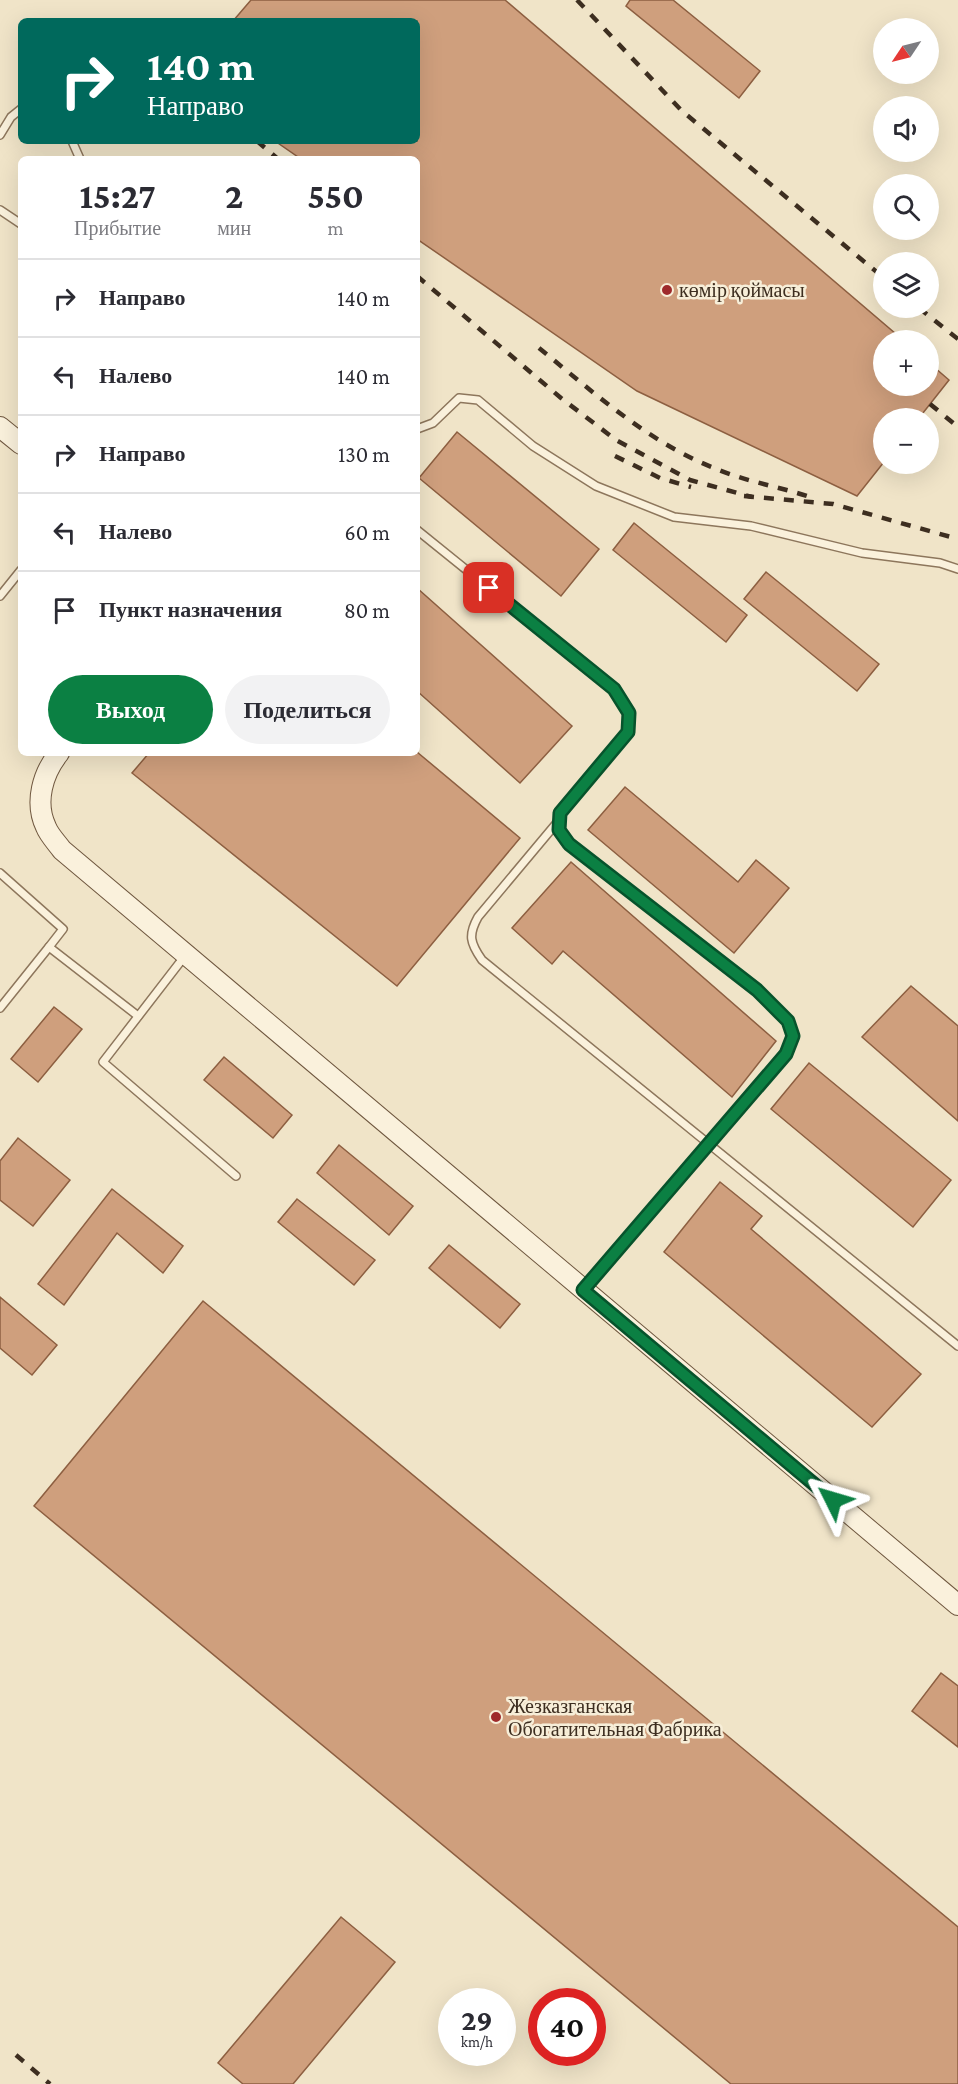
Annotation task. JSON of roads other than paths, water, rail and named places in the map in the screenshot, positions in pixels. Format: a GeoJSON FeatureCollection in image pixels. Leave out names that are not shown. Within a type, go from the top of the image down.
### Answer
{"type":"FeatureCollection","features":[{"type":"Feature","properties":{"kind":"street"},"geometry":{"type":"LineString","coordinates":[[0,427],[18,442]]}},
{"type":"Feature","properties":{"kind":"street"},"geometry":{"type":"LineString","coordinates":[[56,756],[48,766],[40,798],[45,827],[62,850],[958,1605]]}},
{"type":"Feature","properties":{"kind":"lane"},"geometry":{"type":"LineString","coordinates":[[0,135],[11,117],[18,111]]}},
{"type":"Feature","properties":{"kind":"lane"},"geometry":{"type":"LineString","coordinates":[[0,210],[18,222]]}},
{"type":"Feature","properties":{"kind":"lane"},"geometry":{"type":"LineString","coordinates":[[420,428],[433,423],[459,398],[478,400],[533,446],[596,486],[674,517],[751,526],[862,553],[940,563],[958,569]]}},
{"type":"Feature","properties":{"kind":"lane"},"geometry":{"type":"LineString","coordinates":[[420,532],[614,689],[629,713],[628,732],[560,813],[559,830],[569,844],[757,990],[788,1021],[793,1036],[786,1054],[583,1290]]}},
{"type":"Feature","properties":{"kind":"lane"},"geometry":{"type":"LineString","coordinates":[[0,596],[18,574]]}},
{"type":"Feature","properties":{"kind":"lane"},"geometry":{"type":"LineString","coordinates":[[560,819],[478,917],[471,930],[471,944],[494,971],[958,1346]]}},
{"type":"Feature","properties":{"kind":"lane"},"geometry":{"type":"LineString","coordinates":[[0,873],[63,929],[0,1008]]}},
{"type":"Feature","properties":{"kind":"lane"},"geometry":{"type":"LineString","coordinates":[[49,946],[138,1016]]}},
{"type":"Feature","properties":{"kind":"lane"},"geometry":{"type":"LineString","coordinates":[[186,955],[103,1062],[236,1176]]}},
{"type":"Feature","properties":{"kind":"railway"},"geometry":{"type":"LineString","coordinates":[[577,0],[682,111],[873,269]]}},
{"type":"Feature","properties":{"kind":"railway"},"geometry":{"type":"LineString","coordinates":[[260,144],[274,156]]}},
{"type":"Feature","properties":{"kind":"railway"},"geometry":{"type":"LineString","coordinates":[[420,279],[561,398],[616,440],[690,480],[752,497]]}},
{"type":"Feature","properties":{"kind":"railway"},"geometry":{"type":"LineString","coordinates":[[932,318],[958,339]]}},
{"type":"Feature","properties":{"kind":"railway"},"geometry":{"type":"LineString","coordinates":[[539,348],[622,415],[666,444],[725,473],[807,496]]}},
{"type":"Feature","properties":{"kind":"railway"},"geometry":{"type":"LineString","coordinates":[[930,404],[958,427]]}},
{"type":"Feature","properties":{"kind":"railway"},"geometry":{"type":"LineString","coordinates":[[615,456],[660,478],[691,487]]}},
{"type":"Feature","properties":{"kind":"railway"},"geometry":{"type":"LineString","coordinates":[[744,496],[833,504],[958,539]]}},
{"type":"Feature","properties":{"kind":"railway"},"geometry":{"type":"LineString","coordinates":[[16,2055],[50,2084]]}},
{"type":"Feature","properties":{"kind":"place","name":"көмір қоймасы"},"geometry":{"type":"Point","coordinates":[667,290]}},
{"type":"Feature","properties":{"kind":"place","name":"Жезказганская Обогатительная Фабрика"},"geometry":{"type":"Point","coordinates":[496,1717]}}]}
